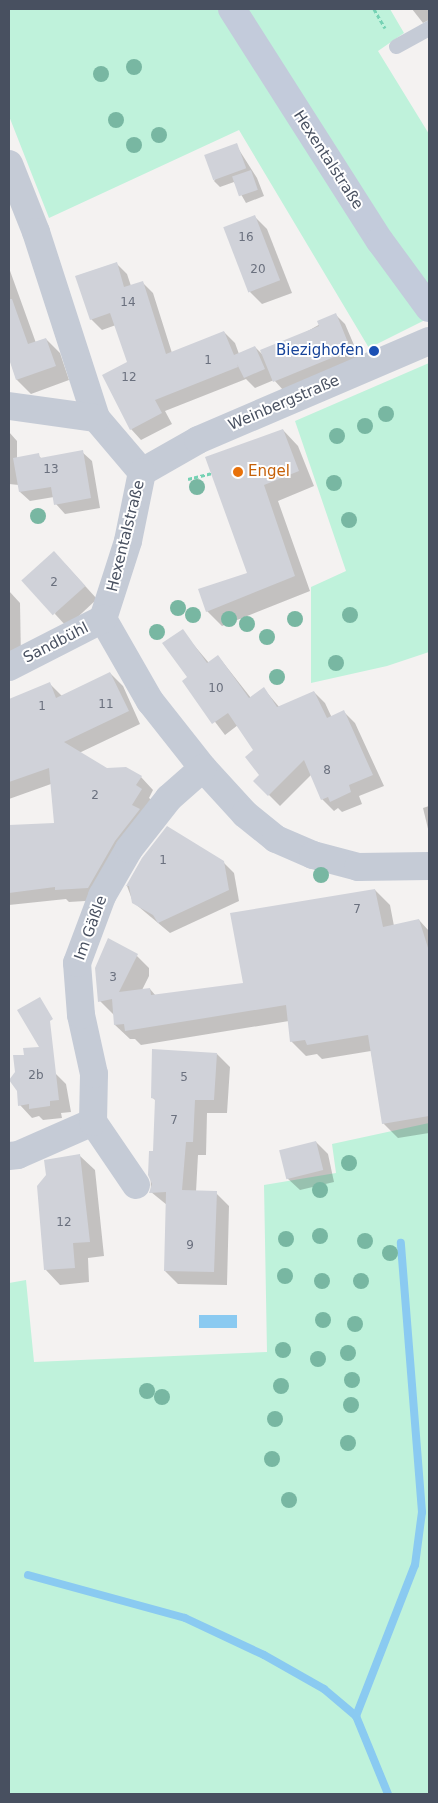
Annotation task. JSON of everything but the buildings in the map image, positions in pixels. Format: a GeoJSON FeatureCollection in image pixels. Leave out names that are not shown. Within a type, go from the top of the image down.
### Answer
{"type":"FeatureCollection","features":[{"type":"Feature","properties":{"kind":"main road","name":"Hexentalstraße"},"geometry":{"type":"LineString","coordinates":[[232,9],[380,241],[429,308]]}},
{"type":"Feature","properties":{"kind":"street","name":"Hexentalstraße"},"geometry":{"type":"LineString","coordinates":[[9,164],[36,232],[96,418],[142,472],[128,541],[103,619]]}},
{"type":"Feature","properties":{"kind":"street","name":"Weinbergstraße"},"geometry":{"type":"LineString","coordinates":[[142,472],[198,440],[429,341]]}},
{"type":"Feature","properties":{"kind":"street"},"geometry":{"type":"LineString","coordinates":[[9,406],[96,418]]}},
{"type":"Feature","properties":{"kind":"street"},"geometry":{"type":"LineString","coordinates":[[103,619],[150,701],[203,768],[246,814],[276,839],[312,855],[358,867],[429,866]]}},
{"type":"Feature","properties":{"kind":"street","name":"Sandbühl"},"geometry":{"type":"LineString","coordinates":[[9,666],[103,619]]}},
{"type":"Feature","properties":{"kind":"street","name":"Im Gäßle"},"geometry":{"type":"LineString","coordinates":[[93,1122],[94,1074],[81,1015],[77,963],[102,896],[129,849],[169,798],[203,768]]}},
{"type":"Feature","properties":{"kind":"street"},"geometry":{"type":"LineString","coordinates":[[9,1156],[18,1155],[93,1122],[136,1185]]}},
{"type":"Feature","properties":{"kind":"lane"},"geometry":{"type":"LineString","coordinates":[[396,46],[429,28]]}},
{"type":"Feature","properties":{"kind":"path"},"geometry":{"type":"LineString","coordinates":[[184,481],[212,473]]}},
{"type":"Feature","properties":{"kind":"green space"},"geometry":{"type":"Polygon","coordinates":[[[9,9],[390,9],[404,33],[378,51],[429,134],[429,318],[369,348],[239,130],[49,218],[9,116],[9,9]]]}},
{"type":"Feature","properties":{"kind":"green space"},"geometry":{"type":"Polygon","coordinates":[[[429,363],[429,652],[387,666],[311,683],[311,587],[346,571],[295,421],[429,363]]]}},
{"type":"Feature","properties":{"kind":"green space"},"geometry":{"type":"Polygon","coordinates":[[[429,1123],[429,1794],[9,1794],[9,1283],[26,1280],[34,1362],[267,1352],[264,1185],[336,1173],[332,1144],[429,1123]]]}},
{"type":"Feature","properties":{"kind":"water"},"geometry":{"type":"Polygon","coordinates":[[[199,1315],[237,1315],[237,1328],[199,1328],[199,1315]]]}},
{"type":"Feature","properties":{"kind":"waterway"},"geometry":{"type":"LineString","coordinates":[[356,1716],[415,1565],[422,1512],[401,1243]]}},
{"type":"Feature","properties":{"kind":"waterway"},"geometry":{"type":"LineString","coordinates":[[28,1575],[185,1618],[264,1655],[324,1689],[356,1716],[388,1794]]}},
{"type":"Feature","properties":{"kind":"place","name":"Biezighofen"},"geometry":{"type":"Point","coordinates":[374,351]}},
{"type":"Feature","properties":{"kind":"place","name":"Engel"},"geometry":{"type":"Point","coordinates":[238,472]}}]}
